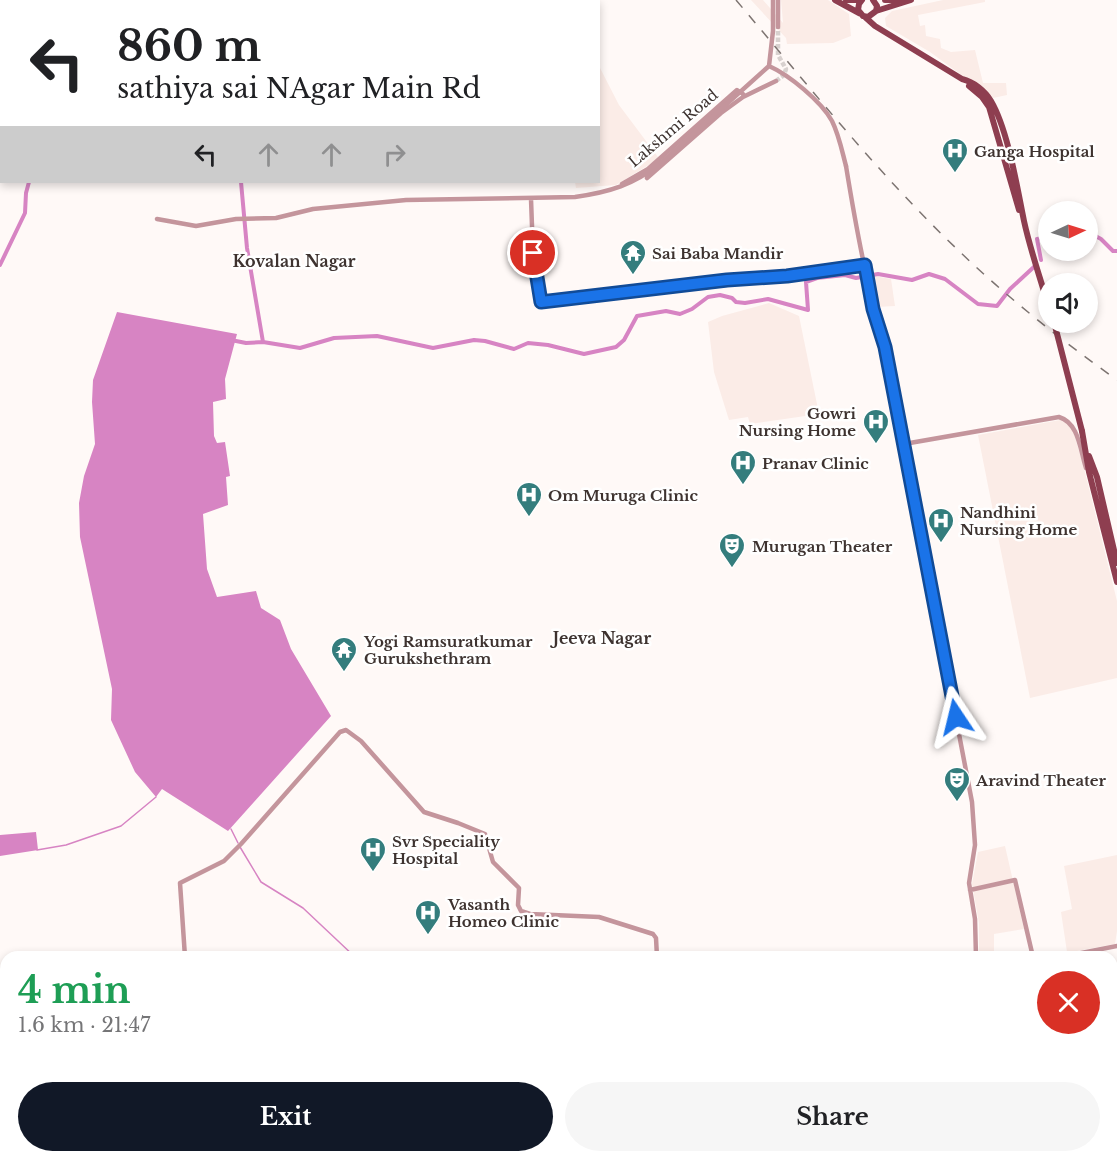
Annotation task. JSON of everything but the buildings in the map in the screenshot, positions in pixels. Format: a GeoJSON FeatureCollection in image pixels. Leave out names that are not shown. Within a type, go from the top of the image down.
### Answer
{"type":"FeatureCollection","features":[{"type":"Feature","properties":{"kind":"main road"},"geometry":{"type":"LineString","coordinates":[[835,0],[962,79],[982,97],[995,123],[1039,273]]}},
{"type":"Feature","properties":{"kind":"main road"},"geometry":{"type":"LineString","coordinates":[[846,0],[856,0]]}},
{"type":"Feature","properties":{"kind":"main road"},"geometry":{"type":"LineString","coordinates":[[862,0],[858,7],[862,15]]}},
{"type":"Feature","properties":{"kind":"main road"},"geometry":{"type":"LineString","coordinates":[[873,0],[877,6],[876,13],[886,31]]}},
{"type":"Feature","properties":{"kind":"main road"},"geometry":{"type":"LineString","coordinates":[[885,0],[898,0]]}},
{"type":"Feature","properties":{"kind":"main road"},"geometry":{"type":"LineString","coordinates":[[862,15],[876,13],[911,0]]}},
{"type":"Feature","properties":{"kind":"main road"},"geometry":{"type":"LineString","coordinates":[[1057,333],[1117,582]]}},
{"type":"Feature","properties":{"kind":"main road"},"geometry":{"type":"LineString","coordinates":[[1086,451],[1097,477],[1117,563]]}},
{"type":"Feature","properties":{"kind":"street"},"geometry":{"type":"LineString","coordinates":[[773,0],[769,66],[788,75],[821,106],[832,121],[846,166],[873,309],[885,347],[974,812],[975,845],[970,890],[975,919],[976,951]]}},
{"type":"Feature","properties":{"kind":"street"},"geometry":{"type":"LineString","coordinates":[[778,0],[778,27]]}},
{"type":"Feature","properties":{"kind":"street","name":"Lakshmi Road"},"geometry":{"type":"LineString","coordinates":[[157,219],[196,226],[236,219],[276,218],[313,209],[406,200],[531,199],[602,193],[642,177],[661,163],[769,66]]}},
{"type":"Feature","properties":{"kind":"street","name":"Lakshmi Road"},"geometry":{"type":"LineString","coordinates":[[615,189],[622,190],[641,182],[721,113],[746,96],[776,81]]}},
{"type":"Feature","properties":{"kind":"street","name":"Lakshmi Road"},"geometry":{"type":"LineString","coordinates":[[615,189],[648,169],[738,90],[746,96]]}},
{"type":"Feature","properties":{"kind":"street"},"geometry":{"type":"LineString","coordinates":[[531,199],[533,253],[541,302],[727,280],[794,275],[865,265]]}},
{"type":"Feature","properties":{"kind":"street"},"geometry":{"type":"LineString","coordinates":[[904,444],[1059,417],[1068,420],[1073,427],[1089,472]]}},
{"type":"Feature","properties":{"kind":"street"},"geometry":{"type":"LineString","coordinates":[[185,951],[180,883],[224,861],[340,732],[346,730],[361,741],[424,812],[485,834],[493,862],[519,888],[518,905],[521,911],[530,914],[599,917],[652,934],[656,938],[657,951]]}},
{"type":"Feature","properties":{"kind":"street"},"geometry":{"type":"LineString","coordinates":[[970,890],[1015,880],[1032,951]]}},
{"type":"Feature","properties":{"kind":"street"},"geometry":{"type":"LineString","coordinates":[[1092,951],[1117,946]]}},
{"type":"Feature","properties":{"kind":"shaded area"},"geometry":{"type":"Polygon","coordinates":[[[751,0],[763,0],[783,23],[781,0],[828,0],[849,14],[851,36],[833,43],[787,44],[786,38],[751,0]]]}},
{"type":"Feature","properties":{"kind":"shaded area"},"geometry":{"type":"Polygon","coordinates":[[[943,0],[985,0],[985,2],[918,15],[920,26],[925,25],[926,36],[940,39],[941,48],[951,52],[975,50],[983,83],[1006,83],[1007,95],[993,98],[930,52],[886,26],[885,18],[892,11],[943,0]]]}},
{"type":"Feature","properties":{"kind":"shaded area"},"geometry":{"type":"Polygon","coordinates":[[[600,68],[619,105],[658,157],[616,185],[576,188],[575,183],[600,183],[600,68]]]}},
{"type":"Feature","properties":{"kind":"shaded area"},"geometry":{"type":"Polygon","coordinates":[[[874,276],[891,279],[895,306],[876,307],[874,276]]]}},
{"type":"Feature","properties":{"kind":"shaded area"},"geometry":{"type":"Polygon","coordinates":[[[769,303],[799,316],[819,414],[750,424],[748,417],[729,420],[714,372],[708,322],[769,303]]]}},
{"type":"Feature","properties":{"kind":"shaded area"},"geometry":{"type":"Polygon","coordinates":[[[117,312],[237,334],[225,379],[226,399],[213,402],[214,436],[217,443],[225,442],[230,476],[226,477],[228,505],[203,514],[207,569],[217,597],[256,591],[261,608],[280,620],[291,649],[331,716],[228,831],[162,789],[156,797],[135,772],[111,720],[112,689],[80,537],[79,503],[84,476],[95,444],[93,380],[117,312]]]}},
{"type":"Feature","properties":{"kind":"shaded area"},"geometry":{"type":"Polygon","coordinates":[[[1060,420],[1071,426],[1075,437],[1117,601],[1117,678],[1030,698],[978,435],[1060,420]]]}},
{"type":"Feature","properties":{"kind":"shaded area"},"geometry":{"type":"Polygon","coordinates":[[[36,832],[38,850],[0,856],[0,835],[36,832]]]}},
{"type":"Feature","properties":{"kind":"shaded area"},"geometry":{"type":"Polygon","coordinates":[[[1005,846],[1024,929],[994,934],[994,951],[979,951],[979,923],[972,884],[978,852],[1005,846]]]}},
{"type":"Feature","properties":{"kind":"shaded area"},"geometry":{"type":"Polygon","coordinates":[[[1117,855],[1115,944],[1067,951],[1061,912],[1072,909],[1064,866],[1117,855]]]}},
{"type":"Feature","properties":{"kind":"waterway"},"geometry":{"type":"LineString","coordinates":[[0,265],[25,213],[29,183]]}},
{"type":"Feature","properties":{"kind":"waterway"},"geometry":{"type":"LineString","coordinates":[[241,183],[247,248],[263,342],[300,348],[334,338],[377,336],[433,348],[474,340],[514,349],[528,343],[548,345],[584,354],[616,347],[624,340],[637,316],[666,311],[680,314],[692,309],[708,297],[720,295],[745,303],[768,299],[808,310],[806,282],[817,278],[845,275],[856,278],[878,274],[912,280],[929,274],[945,279],[978,304],[997,306],[1010,289],[1036,265]]}},
{"type":"Feature","properties":{"kind":"waterway"},"geometry":{"type":"LineString","coordinates":[[1098,237],[1113,251],[1117,251]]}},
{"type":"Feature","properties":{"kind":"waterway"},"geometry":{"type":"LineString","coordinates":[[1038,239],[1038,244]]}},
{"type":"Feature","properties":{"kind":"waterway"},"geometry":{"type":"LineString","coordinates":[[231,340],[246,343],[263,342]]}},
{"type":"Feature","properties":{"kind":"waterway"},"geometry":{"type":"LineString","coordinates":[[37,850],[66,845],[121,826],[156,797]]}},
{"type":"Feature","properties":{"kind":"waterway"},"geometry":{"type":"LineString","coordinates":[[231,829],[238,843]]}},
{"type":"Feature","properties":{"kind":"waterway"},"geometry":{"type":"LineString","coordinates":[[240,847],[261,882],[303,908],[349,951]]}},
{"type":"Feature","properties":{"kind":"tunnel"},"geometry":{"type":"LineString","coordinates":[[776,81],[784,75],[786,69],[778,55],[778,27]]}},
{"type":"Feature","properties":{"kind":"railway"},"geometry":{"type":"LineString","coordinates":[[736,0],[844,128],[929,222],[1016,302],[1117,380]]}},
{"type":"Feature","properties":{"kind":"place","name":"Ganga Hospital"},"geometry":{"type":"Point","coordinates":[955,174]}},
{"type":"Feature","properties":{"kind":"place","name":"Sai Baba Mandir"},"geometry":{"type":"Point","coordinates":[633,276]}},
{"type":"Feature","properties":{"kind":"place","name":"Gowri Nursing Home"},"geometry":{"type":"Point","coordinates":[876,445]}},
{"type":"Feature","properties":{"kind":"place","name":"Pranav Clinic"},"geometry":{"type":"Point","coordinates":[743,486]}},
{"type":"Feature","properties":{"kind":"place","name":"Om Muruga Clinic"},"geometry":{"type":"Point","coordinates":[529,518]}},
{"type":"Feature","properties":{"kind":"place","name":"Nandhini Nursing Home"},"geometry":{"type":"Point","coordinates":[941,544]}},
{"type":"Feature","properties":{"kind":"place","name":"Murugan Theater"},"geometry":{"type":"Point","coordinates":[732,569]}},
{"type":"Feature","properties":{"kind":"place","name":"Yogi Ramsuratkumar Gurukshethram"},"geometry":{"type":"Point","coordinates":[344,673]}},
{"type":"Feature","properties":{"kind":"place","name":"Aravind Theater"},"geometry":{"type":"Point","coordinates":[957,803]}},
{"type":"Feature","properties":{"kind":"place","name":"Svr Speciality Hospital"},"geometry":{"type":"Point","coordinates":[373,873]}},
{"type":"Feature","properties":{"kind":"place","name":"Vasanth Homeo Clinic"},"geometry":{"type":"Point","coordinates":[428,936]}},
{"type":"Feature","properties":{"kind":"district","name":"Kovalan Nagar"},"geometry":{"type":"Point","coordinates":[294,261]}},
{"type":"Feature","properties":{"kind":"district","name":"Jeeva Nagar"},"geometry":{"type":"Point","coordinates":[602,638]}},
{"type":"Feature","properties":{"kind":"route"},"geometry":{"type":"LineString","coordinates":[[533,253],[541,302],[727,280],[825,272],[865,265],[873,309],[885,347],[956,717]]}}]}
